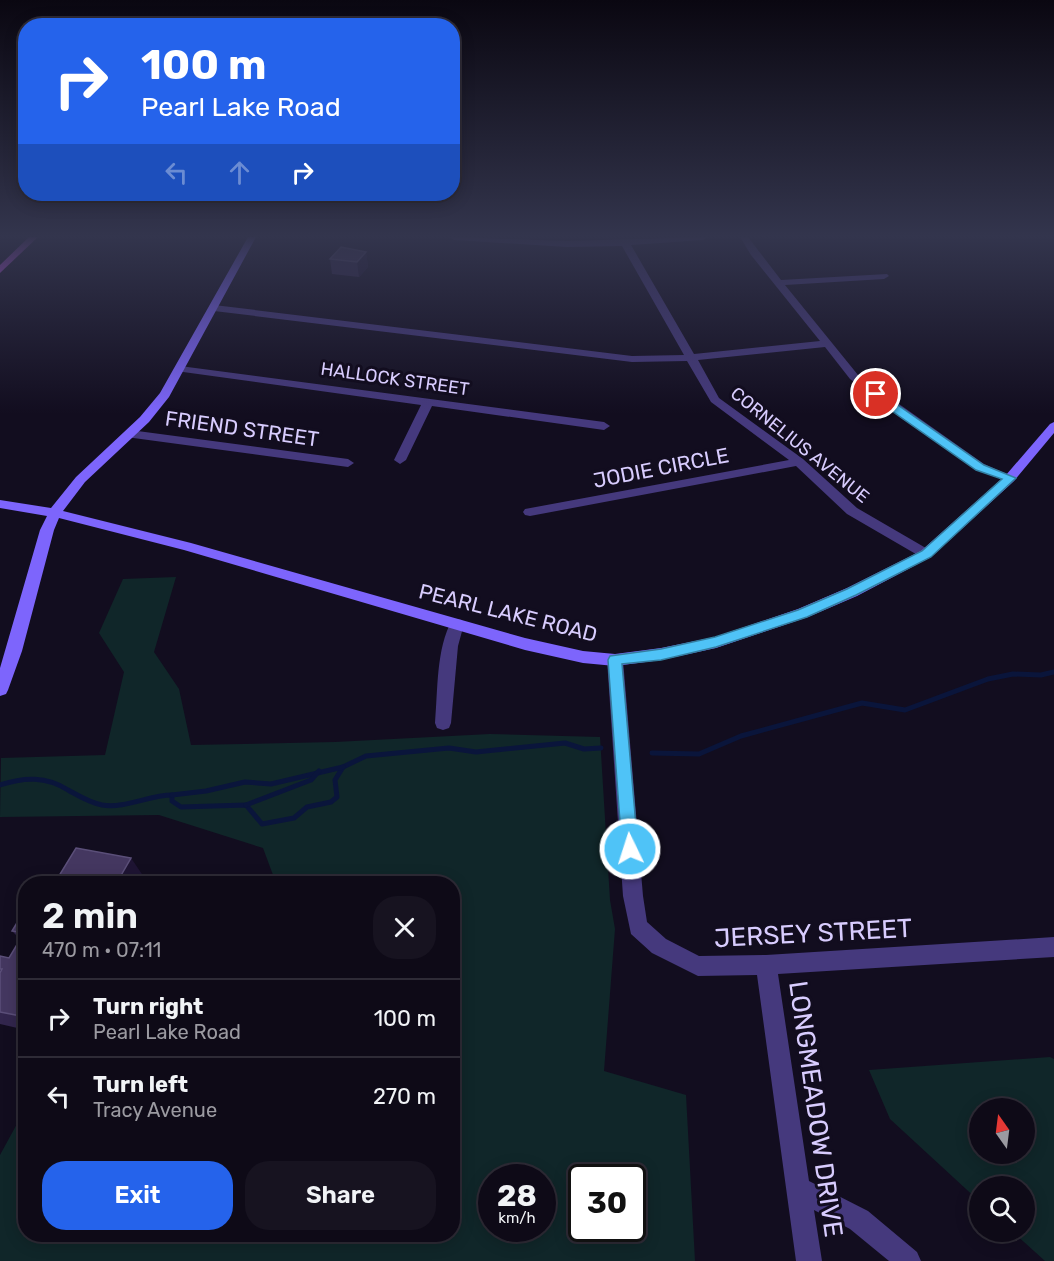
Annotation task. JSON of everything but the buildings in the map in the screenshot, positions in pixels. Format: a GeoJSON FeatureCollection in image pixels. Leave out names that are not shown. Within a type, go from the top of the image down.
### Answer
{"type":"FeatureCollection","features":[{"type":"Feature","properties":{"kind":"main road"},"geometry":{"type":"LineString","coordinates":[[0,690],[14,651],[47,530],[54,513],[73,488],[130,434],[161,400],[221,296]]}},
{"type":"Feature","properties":{"kind":"main road","name":"PEARL LAKE ROAD"},"geometry":{"type":"LineString","coordinates":[[0,504],[54,513],[186,546],[456,624],[583,657],[615,660],[661,654],[716,642],[803,613],[852,592],[927,554],[1010,478],[1054,426]]}},
{"type":"Feature","properties":{"kind":"street","name":"CORNELIUS AVENUE"},"geometry":{"type":"LineString","coordinates":[[654,296],[715,400],[799,462],[852,511],[927,554]]}},
{"type":"Feature","properties":{"kind":"street"},"geometry":{"type":"LineString","coordinates":[[788,296],[854,377],[980,467],[1010,478]]}},
{"type":"Feature","properties":{"kind":"street"},"geometry":{"type":"LineString","coordinates":[[214,308],[632,359],[689,358],[826,344]]}},
{"type":"Feature","properties":{"kind":"street","name":"HALLOCK STREET"},"geometry":{"type":"LineString","coordinates":[[180,369],[604,426]]}},
{"type":"Feature","properties":{"kind":"street"},"geometry":{"type":"LineString","coordinates":[[400,460],[428,402]]}},
{"type":"Feature","properties":{"kind":"street","name":"FRIEND STREET"},"geometry":{"type":"LineString","coordinates":[[130,434],[348,463]]}},
{"type":"Feature","properties":{"kind":"street","name":"JODIE CIRCLE"},"geometry":{"type":"LineString","coordinates":[[530,512],[799,462]]}},
{"type":"Feature","properties":{"kind":"street"},"geometry":{"type":"LineString","coordinates":[[443,723],[450,646],[456,624]]}},
{"type":"Feature","properties":{"kind":"street","name":"JERSEY STREET"},"geometry":{"type":"LineString","coordinates":[[615,660],[633,896],[638,927],[659,946],[698,966],[766,965],[1054,947]]}},
{"type":"Feature","properties":{"kind":"street","name":"LONGMEADOW DRIVE"},"geometry":{"type":"LineString","coordinates":[[766,965],[809,1261]]}},
{"type":"Feature","properties":{"kind":"street"},"geometry":{"type":"LineString","coordinates":[[799,1189],[859,1220],[908,1261]]}},
{"type":"Feature","properties":{"kind":"green space"},"geometry":{"type":"Polygon","coordinates":[[[176,577],[154,652],[179,689],[191,745],[335,742],[490,734],[600,737],[610,900],[615,929],[604,1071],[686,1095],[695,1261],[0,1261],[0,1155],[18,1122],[18,1242],[460,1242],[460,876],[273,876],[263,848],[159,815],[0,817],[1,758],[105,755],[124,672],[99,633],[123,579],[176,577]]]}},
{"type":"Feature","properties":{"kind":"green space"},"geometry":{"type":"Polygon","coordinates":[[[1050,1057],[1054,1059],[1054,1261],[1045,1261],[1024,1242],[1035,1242],[1035,1176],[969,1176],[969,1192],[890,1119],[869,1070],[1050,1057]]]}},
{"type":"Feature","properties":{"kind":"waterway"},"geometry":{"type":"LineString","coordinates":[[652,753],[699,754],[741,736],[862,703],[905,710],[988,679],[1013,674],[1041,675],[1054,672]]}},
{"type":"Feature","properties":{"kind":"waterway"},"geometry":{"type":"LineString","coordinates":[[343,767],[366,756],[449,748],[476,752],[565,743],[584,749],[601,748]]}},
{"type":"Feature","properties":{"kind":"waterway"},"geometry":{"type":"LineString","coordinates":[[246,805],[262,824],[294,818],[307,807],[331,802],[337,797],[335,780],[343,767]]}},
{"type":"Feature","properties":{"kind":"waterway"},"geometry":{"type":"LineString","coordinates":[[317,773],[343,767]]}},
{"type":"Feature","properties":{"kind":"waterway"},"geometry":{"type":"LineString","coordinates":[[172,795],[206,791],[245,782],[271,784],[317,773]]}},
{"type":"Feature","properties":{"kind":"waterway"},"geometry":{"type":"LineString","coordinates":[[246,805],[311,780],[317,773]]}},
{"type":"Feature","properties":{"kind":"waterway"},"geometry":{"type":"LineString","coordinates":[[0,785],[26,779],[43,780],[60,785],[93,803],[111,806],[172,795]]}},
{"type":"Feature","properties":{"kind":"waterway"},"geometry":{"type":"LineString","coordinates":[[172,795],[172,801],[181,807],[246,805]]}},
{"type":"Feature","properties":{"kind":"route"},"geometry":{"type":"LineString","coordinates":[[630,849],[615,660],[661,654],[716,642],[803,613],[852,592],[927,554],[1010,478],[980,467],[876,394]]}}]}
